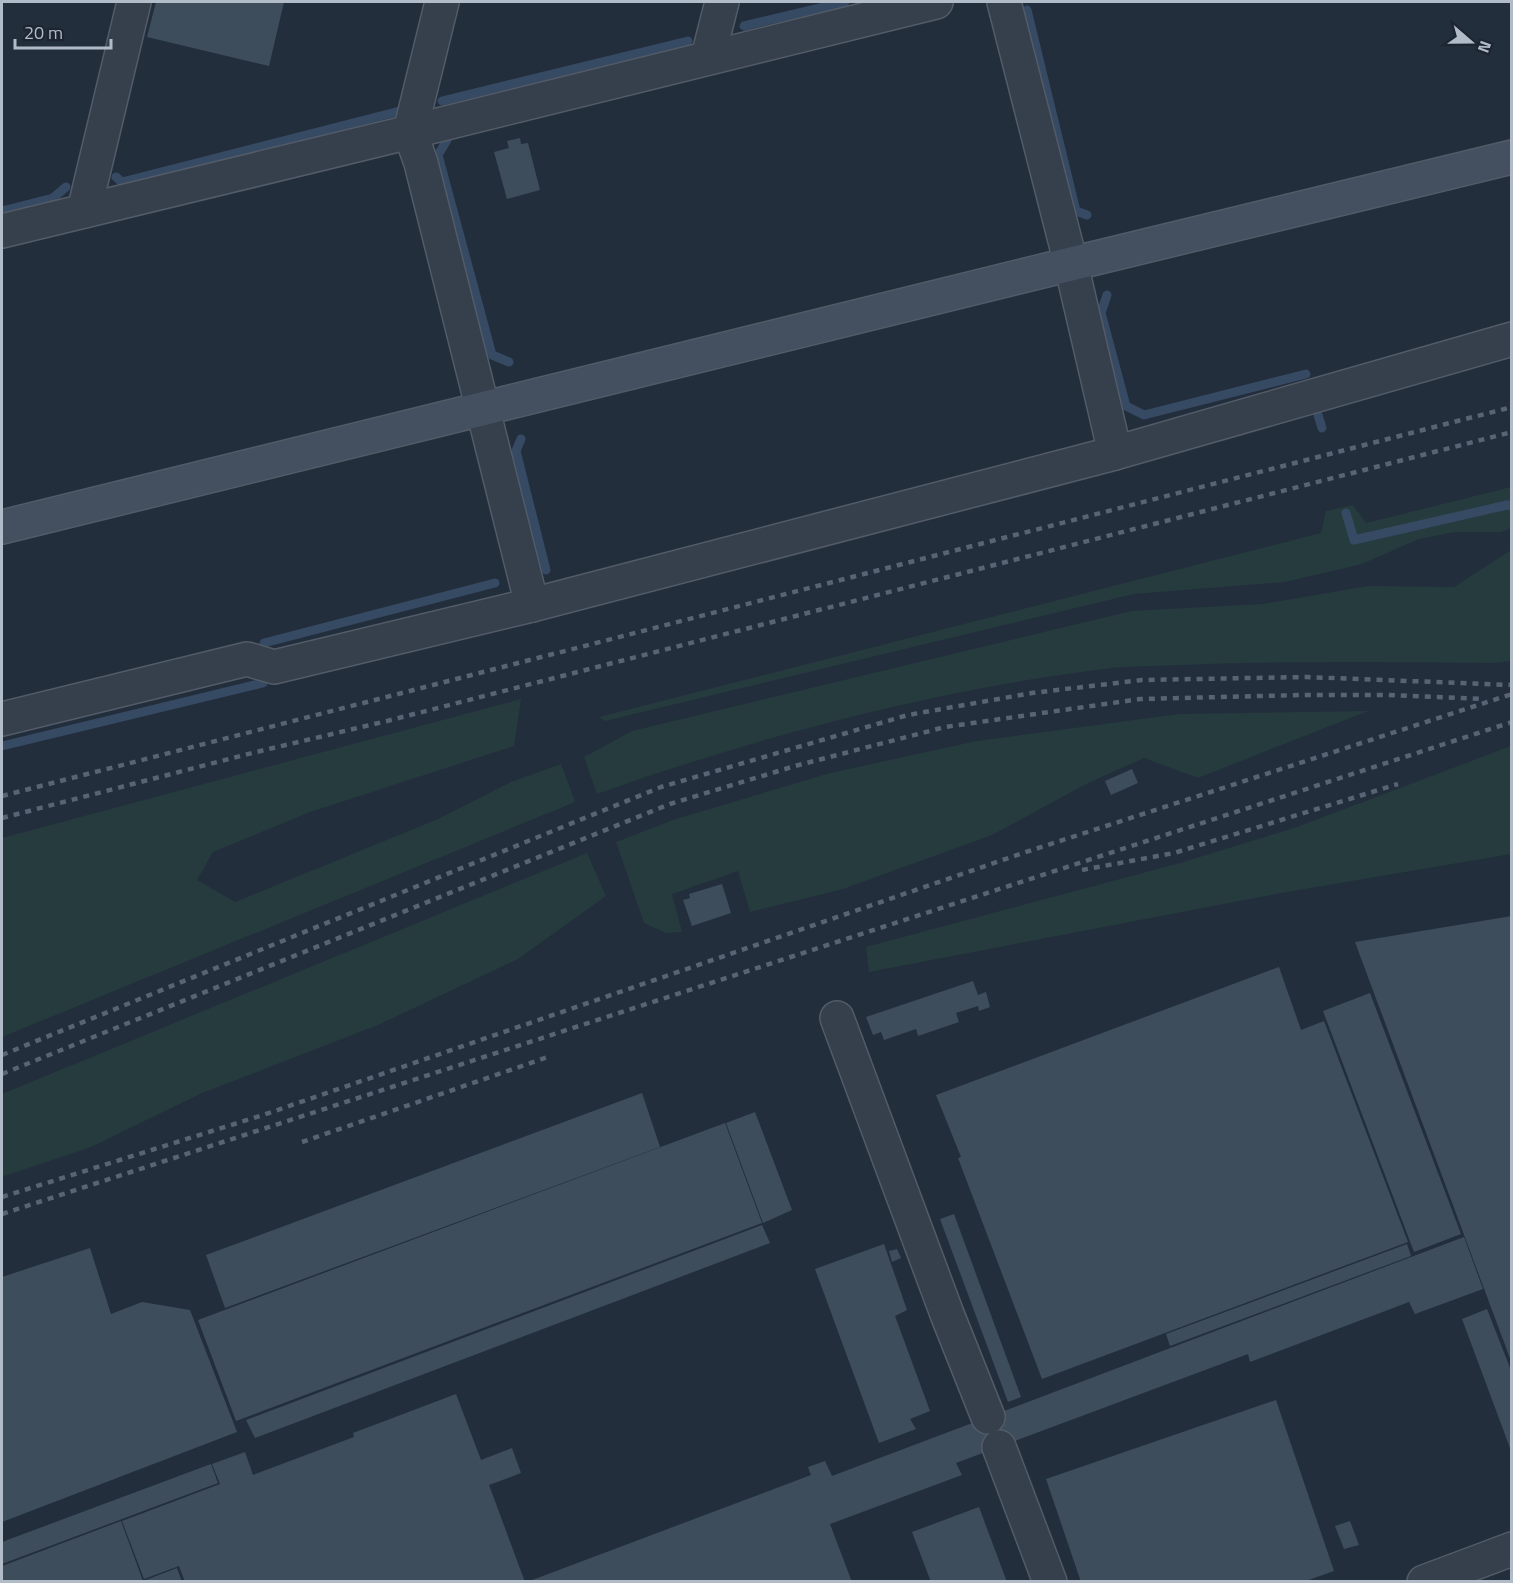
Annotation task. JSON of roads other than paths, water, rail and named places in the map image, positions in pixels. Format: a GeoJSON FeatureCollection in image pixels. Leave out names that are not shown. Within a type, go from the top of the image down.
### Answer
{"type":"FeatureCollection","features":[{"type":"Feature","properties":{"kind":"street"},"geometry":{"type":"LineString","coordinates":[[84,211],[134,2]]}},
{"type":"Feature","properties":{"kind":"street"},"geometry":{"type":"LineString","coordinates":[[442,2],[410,132],[421,163],[532,604]]}},
{"type":"Feature","properties":{"kind":"street"},"geometry":{"type":"LineString","coordinates":[[708,57],[722,2]]}},
{"type":"Feature","properties":{"kind":"street"},"geometry":{"type":"LineString","coordinates":[[2,231],[936,2]]}},
{"type":"Feature","properties":{"kind":"street"},"geometry":{"type":"LineString","coordinates":[[1004,2],[1071,264],[1115,453]]}},
{"type":"Feature","properties":{"kind":"street"},"geometry":{"type":"LineString","coordinates":[[2,527],[1512,157]]}},
{"type":"Feature","properties":{"kind":"street"},"geometry":{"type":"LineString","coordinates":[[2,719],[247,660],[274,667],[532,604],[1115,453],[1512,339]]}},
{"type":"Feature","properties":{"kind":"street"},"geometry":{"type":"LineString","coordinates":[[837,1018],[947,1314],[988,1417]]}},
{"type":"Feature","properties":{"kind":"street"},"geometry":{"type":"LineString","coordinates":[[999,1447],[1050,1581]]}},
{"type":"Feature","properties":{"kind":"street"},"geometry":{"type":"LineString","coordinates":[[1425,1581],[1512,1549]]}},
{"type":"Feature","properties":{"kind":"waterway"},"geometry":{"type":"LineString","coordinates":[[744,26],[845,2]]}},
{"type":"Feature","properties":{"kind":"waterway"},"geometry":{"type":"LineString","coordinates":[[1027,10],[1076,211],[1087,215]]}},
{"type":"Feature","properties":{"kind":"waterway"},"geometry":{"type":"LineString","coordinates":[[442,101],[688,41]]}},
{"type":"Feature","properties":{"kind":"waterway"},"geometry":{"type":"LineString","coordinates":[[116,177],[122,182],[400,111]]}},
{"type":"Feature","properties":{"kind":"waterway"},"geometry":{"type":"LineString","coordinates":[[447,140],[438,155],[492,355],[509,362]]}},
{"type":"Feature","properties":{"kind":"waterway"},"geometry":{"type":"LineString","coordinates":[[2,211],[53,198],[66,187]]}},
{"type":"Feature","properties":{"kind":"waterway"},"geometry":{"type":"LineString","coordinates":[[1107,295],[1101,313],[1126,406],[1144,415],[1306,374]]}},
{"type":"Feature","properties":{"kind":"waterway"},"geometry":{"type":"LineString","coordinates":[[1318,415],[1322,428]]}},
{"type":"Feature","properties":{"kind":"waterway"},"geometry":{"type":"LineString","coordinates":[[521,439],[516,451],[546,570]]}},
{"type":"Feature","properties":{"kind":"waterway"},"geometry":{"type":"LineString","coordinates":[[1346,513],[1354,540],[1507,505],[1512,506]]}},
{"type":"Feature","properties":{"kind":"waterway"},"geometry":{"type":"LineString","coordinates":[[264,643],[495,583]]}},
{"type":"Feature","properties":{"kind":"waterway"},"geometry":{"type":"LineString","coordinates":[[2,746],[263,683]]}},
{"type":"Feature","properties":{"kind":"railway"},"geometry":{"type":"LineString","coordinates":[[2,796],[1512,407]]}},
{"type":"Feature","properties":{"kind":"railway"},"geometry":{"type":"LineString","coordinates":[[2,818],[1512,432]]}},
{"type":"Feature","properties":{"kind":"railway"},"geometry":{"type":"LineString","coordinates":[[2,1055],[661,787],[908,715],[1032,693],[1142,680],[1306,677],[1512,685]]}},
{"type":"Feature","properties":{"kind":"railway"},"geometry":{"type":"LineString","coordinates":[[2,1197],[263,1115],[1023,853],[1512,694]]}},
{"type":"Feature","properties":{"kind":"railway"},"geometry":{"type":"LineString","coordinates":[[2,1074],[670,804],[795,766],[945,727],[1140,699],[1302,695],[1386,695],[1484,699]]}},
{"type":"Feature","properties":{"kind":"railway"},"geometry":{"type":"LineString","coordinates":[[2,1214],[1512,722]]}},
{"type":"Feature","properties":{"kind":"railway"},"geometry":{"type":"LineString","coordinates":[[1082,870],[1174,853],[1398,784]]}},
{"type":"Feature","properties":{"kind":"railway"},"geometry":{"type":"LineString","coordinates":[[302,1142],[548,1057]]}}]}
